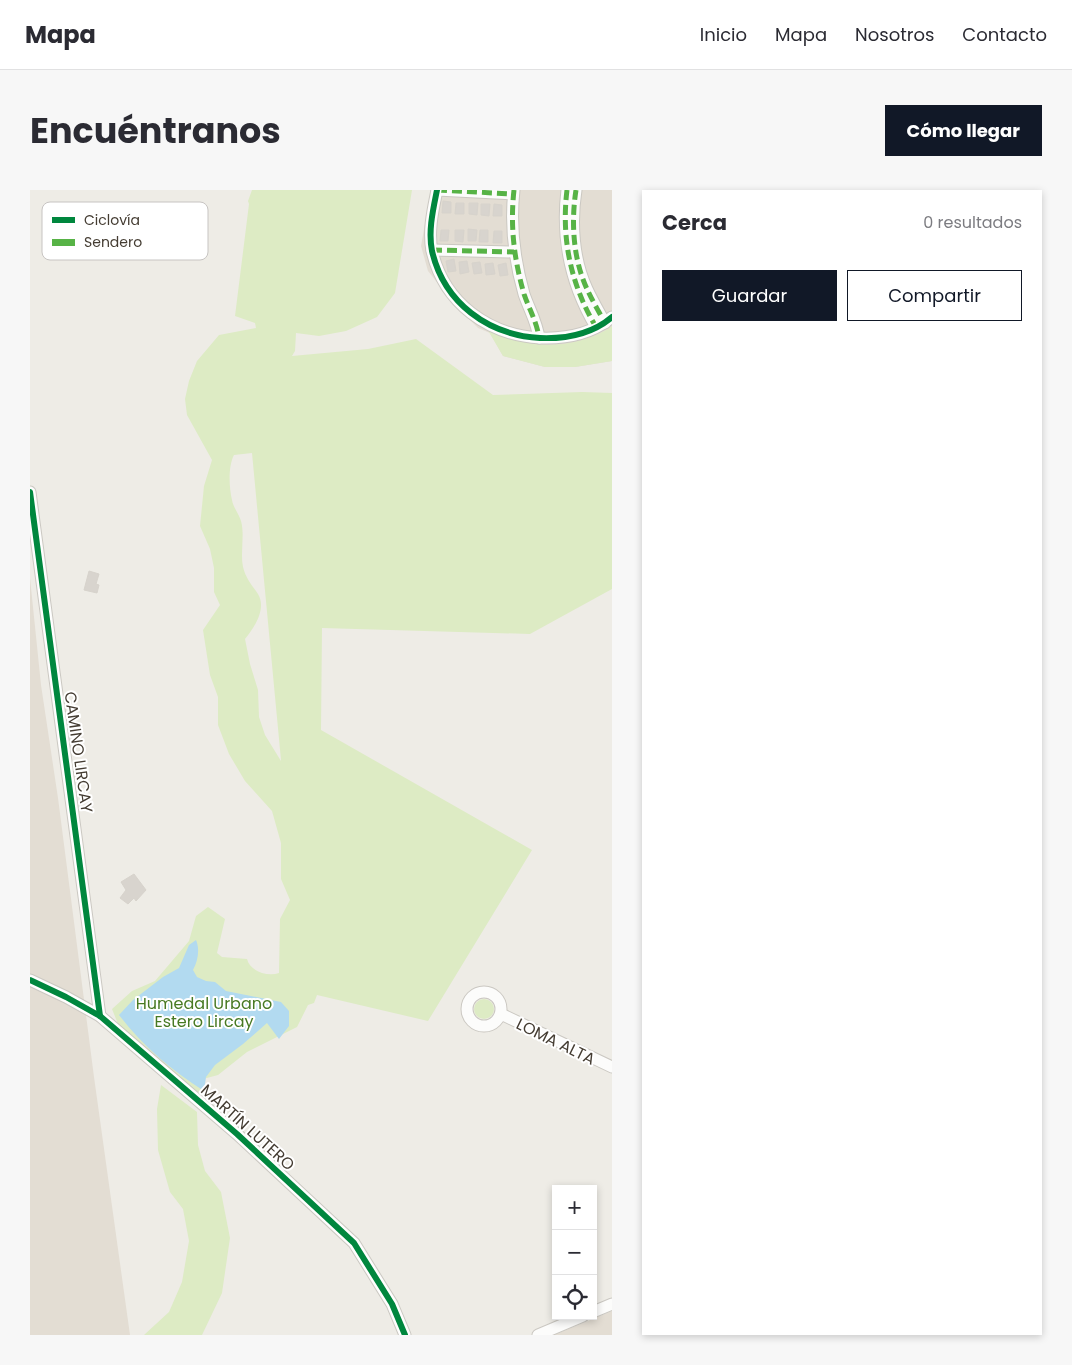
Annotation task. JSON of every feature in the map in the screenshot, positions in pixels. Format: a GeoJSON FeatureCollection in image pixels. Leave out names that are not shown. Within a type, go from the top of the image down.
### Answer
{"type":"FeatureCollection","features":[{"type":"Feature","properties":{"kind":"street"},"geometry":{"type":"LineString","coordinates":[[539,338],[537,325],[524,294],[514,252],[512,237],[513,192],[437,190],[431,217],[430,240],[432,250],[444,282],[457,300],[470,312],[484,322],[505,332],[539,338],[557,338],[581,334],[604,322]]}},
{"type":"Feature","properties":{"kind":"street"},"geometry":{"type":"LineString","coordinates":[[567,190],[565,229],[568,259],[576,288],[604,322]]}},
{"type":"Feature","properties":{"kind":"street"},"geometry":{"type":"LineString","coordinates":[[576,190],[574,217],[578,263],[586,288],[604,322]]}},
{"type":"Feature","properties":{"kind":"street"},"geometry":{"type":"LineString","coordinates":[[432,250],[514,252]]}},
{"type":"Feature","properties":{"kind":"street","name":"CAMINO LIRCAY"},"geometry":{"type":"LineString","coordinates":[[30,492],[100,1016]]}},
{"type":"Feature","properties":{"kind":"street","name":"MARTÍN LUTERO"},"geometry":{"type":"LineString","coordinates":[[30,980],[66,996],[100,1016],[237,1134],[354,1243],[392,1304],[405,1335]]}},
{"type":"Feature","properties":{"kind":"street","name":"LOMA ALTA"},"geometry":{"type":"LineString","coordinates":[[501,1014],[612,1067]]}},
{"type":"Feature","properties":{"kind":"street"},"geometry":{"type":"LineString","coordinates":[[597,1310],[612,1304]]}},
{"type":"Feature","properties":{"kind":"street"},"geometry":{"type":"LineString","coordinates":[[538,1335],[574,1320]]}},
{"type":"Feature","properties":{"kind":"shaded area"},"geometry":{"type":"Polygon","coordinates":[[[431,190],[612,190],[612,361],[575,367],[545,367],[503,356],[490,333],[478,328],[457,307],[428,271],[421,246],[431,190]]]}},
{"type":"Feature","properties":{"kind":"shaded area"},"geometry":{"type":"Polygon","coordinates":[[[30,578],[41,685],[58,798],[130,1335],[30,1335],[30,578]]]}},
{"type":"Feature","properties":{"kind":"shaded area"},"geometry":{"type":"Polygon","coordinates":[[[612,1311],[612,1335],[554,1335],[590,1320],[597,1320],[597,1317],[612,1311]]]}},
{"type":"Feature","properties":{"kind":"green space","name":"Humedal Urbano Estero Lircay"},"geometry":{"type":"Polygon","coordinates":[[[252,190],[412,190],[395,293],[377,317],[346,331],[319,336],[296,333],[295,351],[292,356],[368,349],[416,339],[493,395],[582,392],[612,393],[612,589],[530,634],[322,628],[321,730],[532,850],[428,1021],[317,995],[314,1003],[308,1005],[297,1027],[247,1052],[218,1075],[203,1079],[200,1098],[161,1060],[118,1024],[112,1009],[132,991],[155,981],[189,941],[196,916],[208,907],[225,919],[217,953],[222,957],[247,959],[255,970],[260,972],[269,974],[279,973],[280,919],[290,900],[281,879],[281,843],[272,811],[245,781],[229,754],[218,725],[218,697],[210,675],[203,630],[220,605],[214,592],[214,568],[210,549],[200,526],[204,486],[212,460],[187,415],[185,399],[189,381],[197,361],[219,335],[256,328],[255,323],[235,316],[248,201],[252,190]],[[252,453],[234,455],[230,471],[230,489],[242,527],[243,567],[247,578],[258,594],[261,606],[258,618],[245,639],[258,690],[259,717],[265,735],[281,761],[252,453]]]}},
{"type":"Feature","properties":{"kind":"green space"},"geometry":{"type":"Polygon","coordinates":[[[612,326],[612,361],[575,367],[545,367],[503,356],[486,327],[524,341],[547,345],[586,339],[612,326]]]}},
{"type":"Feature","properties":{"kind":"green space"},"geometry":{"type":"Polygon","coordinates":[[[484,999],[491,1002],[494,1009],[491,1016],[484,1019],[477,1016],[474,1009],[477,1002],[484,999]]]}},
{"type":"Feature","properties":{"kind":"green space"},"geometry":{"type":"Polygon","coordinates":[[[161,1085],[197,1112],[198,1145],[205,1171],[221,1192],[230,1238],[222,1293],[202,1335],[144,1335],[169,1312],[182,1282],[189,1241],[183,1209],[170,1192],[158,1150],[157,1109],[161,1085]]]}},
{"type":"Feature","properties":{"kind":"water"},"geometry":{"type":"Polygon","coordinates":[[[196,940],[198,955],[193,970],[197,977],[215,982],[226,991],[281,1002],[289,1011],[289,1026],[279,1039],[267,1023],[215,1065],[206,1077],[204,1091],[158,1057],[119,1015],[133,1000],[163,977],[179,968],[189,945],[196,940]]]}},
{"type":"Feature","properties":{"kind":"building"},"geometry":{"type":"Polygon","coordinates":[[[443,201],[451,202],[451,213],[442,213],[443,201]]]}},
{"type":"Feature","properties":{"kind":"building"},"geometry":{"type":"Polygon","coordinates":[[[456,203],[464,203],[464,214],[455,214],[456,203]]]}},
{"type":"Feature","properties":{"kind":"building"},"geometry":{"type":"Polygon","coordinates":[[[469,203],[478,203],[477,215],[469,214],[469,203]]]}},
{"type":"Feature","properties":{"kind":"building"},"geometry":{"type":"Polygon","coordinates":[[[481,204],[490,204],[489,216],[481,215],[481,204]]]}},
{"type":"Feature","properties":{"kind":"building"},"geometry":{"type":"Polygon","coordinates":[[[494,204],[502,205],[502,216],[493,216],[494,204]]]}},
{"type":"Feature","properties":{"kind":"building"},"geometry":{"type":"Polygon","coordinates":[[[468,229],[477,230],[476,241],[468,241],[468,229]]]}},
{"type":"Feature","properties":{"kind":"building"},"geometry":{"type":"Polygon","coordinates":[[[441,230],[449,230],[448,241],[440,241],[441,230]]]}},
{"type":"Feature","properties":{"kind":"building"},"geometry":{"type":"Polygon","coordinates":[[[455,230],[464,230],[463,242],[455,241],[455,230]]]}},
{"type":"Feature","properties":{"kind":"building"},"geometry":{"type":"Polygon","coordinates":[[[480,230],[488,230],[488,242],[479,242],[480,230]]]}},
{"type":"Feature","properties":{"kind":"building"},"geometry":{"type":"Polygon","coordinates":[[[494,231],[502,231],[502,243],[493,243],[494,231]]]}},
{"type":"Feature","properties":{"kind":"building"},"geometry":{"type":"Polygon","coordinates":[[[454,259],[456,271],[448,272],[446,261],[454,259]]]}},
{"type":"Feature","properties":{"kind":"building"},"geometry":{"type":"Polygon","coordinates":[[[467,261],[469,272],[460,274],[459,262],[467,261]]]}},
{"type":"Feature","properties":{"kind":"building"},"geometry":{"type":"Polygon","coordinates":[[[480,262],[482,273],[474,274],[472,263],[480,262]]]}},
{"type":"Feature","properties":{"kind":"building"},"geometry":{"type":"Polygon","coordinates":[[[493,263],[495,274],[486,275],[485,264],[493,263]]]}},
{"type":"Feature","properties":{"kind":"building"},"geometry":{"type":"Polygon","coordinates":[[[506,263],[508,275],[500,276],[498,265],[506,263]]]}},
{"type":"Feature","properties":{"kind":"building"},"geometry":{"type":"Polygon","coordinates":[[[89,571],[99,574],[96,584],[99,585],[97,593],[84,590],[89,571]]]}},
{"type":"Feature","properties":{"kind":"building"},"geometry":{"type":"Polygon","coordinates":[[[134,874],[146,890],[136,901],[134,898],[128,904],[120,898],[126,890],[121,882],[134,874]]]}},
{"type":"Feature","properties":{"kind":"marked path"},"geometry":{"type":"LineString","coordinates":[[437,190],[513,194]]}},
{"type":"Feature","properties":{"kind":"marked path"},"geometry":{"type":"LineString","coordinates":[[514,190],[512,217],[515,255],[524,294],[535,321],[539,338]]}},
{"type":"Feature","properties":{"kind":"marked path"},"geometry":{"type":"LineString","coordinates":[[567,190],[565,226],[570,261],[580,295],[596,327]]}},
{"type":"Feature","properties":{"kind":"marked path"},"geometry":{"type":"LineString","coordinates":[[576,190],[574,215],[576,253],[582,277],[605,323]]}},
{"type":"Feature","properties":{"kind":"marked path"},"geometry":{"type":"LineString","coordinates":[[432,250],[514,252]]}},
{"type":"Feature","properties":{"kind":"cycle path"},"geometry":{"type":"LineString","coordinates":[[437,190],[431,228],[432,251],[438,270],[447,286],[458,301],[471,313],[486,323],[503,330],[521,336],[540,338],[559,338],[578,334],[596,328],[612,317]]}},
{"type":"Feature","properties":{"kind":"cycle path"},"geometry":{"type":"LineString","coordinates":[[30,492],[100,1016]]}},
{"type":"Feature","properties":{"kind":"cycle path"},"geometry":{"type":"LineString","coordinates":[[30,980],[100,1016],[237,1134],[354,1243],[392,1304],[405,1335]]}}]}
